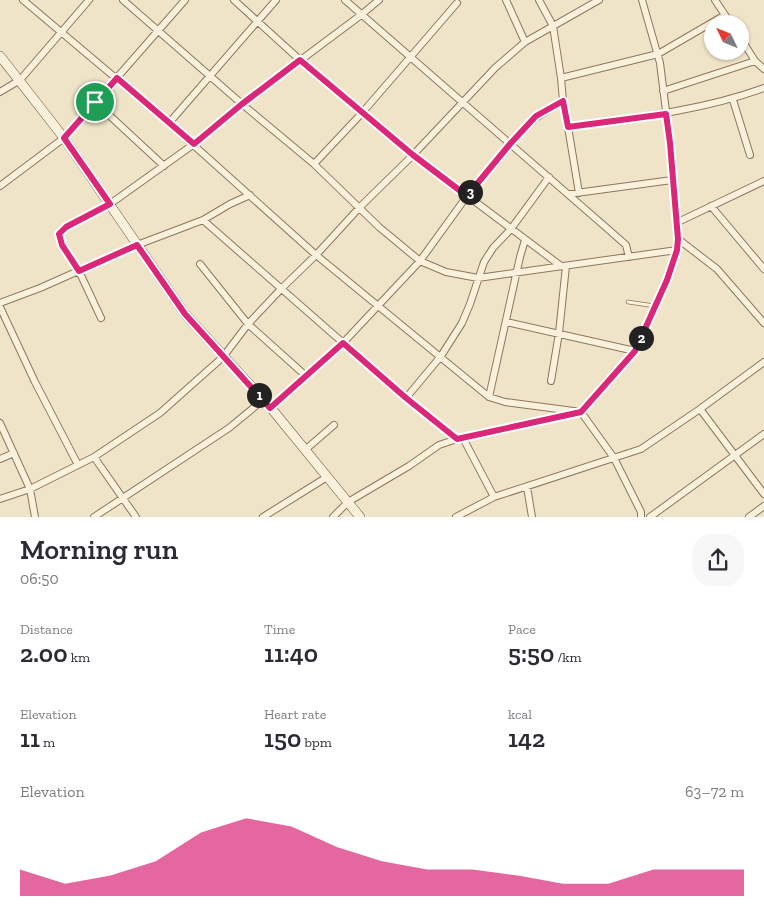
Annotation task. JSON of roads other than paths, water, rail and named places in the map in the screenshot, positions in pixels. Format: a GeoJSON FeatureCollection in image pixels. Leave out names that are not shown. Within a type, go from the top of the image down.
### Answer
{"type":"FeatureCollection","features":[{"type":"Feature","properties":{"kind":"street"},"geometry":{"type":"LineString","coordinates":[[23,0],[61,34],[117,78],[194,144],[316,255],[489,397],[506,402],[581,412],[614,458],[641,517]]}},
{"type":"Feature","properties":{"kind":"street"},"geometry":{"type":"LineString","coordinates":[[0,92],[20,80],[89,0]]}},
{"type":"Feature","properties":{"kind":"street"},"geometry":{"type":"LineString","coordinates":[[123,0],[314,164],[386,232],[420,261],[446,272],[478,278],[629,257],[656,251],[677,250]]}},
{"type":"Feature","properties":{"kind":"street"},"geometry":{"type":"LineString","coordinates":[[0,186],[64,138],[185,0]]}},
{"type":"Feature","properties":{"kind":"street"},"geometry":{"type":"LineString","coordinates":[[234,0],[300,60],[413,155],[525,240],[563,266]]}},
{"type":"Feature","properties":{"kind":"street"},"geometry":{"type":"LineString","coordinates":[[169,123],[276,0]]}},
{"type":"Feature","properties":{"kind":"street"},"geometry":{"type":"LineString","coordinates":[[345,0],[569,194],[626,246],[629,257]]}},
{"type":"Feature","properties":{"kind":"street"},"geometry":{"type":"LineString","coordinates":[[101,318],[79,271],[62,245],[59,234],[66,227],[110,204],[194,144],[242,104],[378,0]]}},
{"type":"Feature","properties":{"kind":"street"},"geometry":{"type":"LineString","coordinates":[[506,0],[524,42]]}},
{"type":"Feature","properties":{"kind":"street"},"geometry":{"type":"LineString","coordinates":[[538,0],[553,26],[563,101],[579,193]]}},
{"type":"Feature","properties":{"kind":"street"},"geometry":{"type":"LineString","coordinates":[[0,499],[30,489],[94,457],[160,413],[223,357],[248,324],[495,68],[524,42],[599,0]]}},
{"type":"Feature","properties":{"kind":"street"},"geometry":{"type":"LineString","coordinates":[[333,517],[348,502],[409,466],[439,445],[460,438],[581,412],[635,351],[667,280],[677,250],[678,239],[670,143],[658,54],[642,0]]}},
{"type":"Feature","properties":{"kind":"street"},"geometry":{"type":"LineString","coordinates":[[715,0],[725,15]]}},
{"type":"Feature","properties":{"kind":"street"},"geometry":{"type":"LineString","coordinates":[[314,164],[362,113],[457,3]]}},
{"type":"Feature","properties":{"kind":"street"},"geometry":{"type":"LineString","coordinates":[[561,78],[658,54],[704,27]]}},
{"type":"Feature","properties":{"kind":"street"},"geometry":{"type":"LineString","coordinates":[[749,52],[764,70]]}},
{"type":"Feature","properties":{"kind":"street"},"geometry":{"type":"LineString","coordinates":[[0,56],[64,138],[185,314],[270,408],[360,517]]}},
{"type":"Feature","properties":{"kind":"street"},"geometry":{"type":"LineString","coordinates":[[663,92],[755,61]]}},
{"type":"Feature","properties":{"kind":"street"},"geometry":{"type":"LineString","coordinates":[[568,127],[666,114],[732,100],[764,88]]}},
{"type":"Feature","properties":{"kind":"street"},"geometry":{"type":"LineString","coordinates":[[732,100],[750,155]]}},
{"type":"Feature","properties":{"kind":"street"},"geometry":{"type":"LineString","coordinates":[[270,408],[343,343],[420,261],[467,196],[536,116],[563,101]]}},
{"type":"Feature","properties":{"kind":"street"},"geometry":{"type":"LineString","coordinates":[[95,102],[164,166]]}},
{"type":"Feature","properties":{"kind":"street"},"geometry":{"type":"LineString","coordinates":[[406,398],[441,356],[465,316],[484,262],[493,248],[511,229],[549,177]]}},
{"type":"Feature","properties":{"kind":"street"},"geometry":{"type":"LineString","coordinates":[[569,194],[672,180]]}},
{"type":"Feature","properties":{"kind":"street"},"geometry":{"type":"LineString","coordinates":[[676,223],[763,183]]}},
{"type":"Feature","properties":{"kind":"street"},"geometry":{"type":"LineString","coordinates":[[0,303],[40,288],[137,245],[203,220],[250,195]]}},
{"type":"Feature","properties":{"kind":"street"},"geometry":{"type":"LineString","coordinates":[[711,206],[764,269]]}},
{"type":"Feature","properties":{"kind":"street"},"geometry":{"type":"LineString","coordinates":[[203,220],[406,398],[460,438],[494,497]]}},
{"type":"Feature","properties":{"kind":"street"},"geometry":{"type":"LineString","coordinates":[[678,239],[717,269],[761,315],[764,323]]}},
{"type":"Feature","properties":{"kind":"street"},"geometry":{"type":"LineString","coordinates":[[489,397],[525,240]]}},
{"type":"Feature","properties":{"kind":"street"},"geometry":{"type":"LineString","coordinates":[[200,264],[248,324],[306,376]]}},
{"type":"Feature","properties":{"kind":"street"},"geometry":{"type":"LineString","coordinates":[[551,382],[559,333],[563,266]]}},
{"type":"Feature","properties":{"kind":"street"},"geometry":{"type":"LineString","coordinates":[[0,307],[35,382],[78,465]]}},
{"type":"Feature","properties":{"kind":"street"},"geometry":{"type":"LineString","coordinates":[[506,322],[635,351]]}},
{"type":"Feature","properties":{"kind":"street"},"geometry":{"type":"LineString","coordinates":[[456,517],[494,497],[641,449],[764,362]]}},
{"type":"Feature","properties":{"kind":"street"},"geometry":{"type":"LineString","coordinates":[[94,517],[229,428],[263,400]]}},
{"type":"Feature","properties":{"kind":"street"},"geometry":{"type":"LineString","coordinates":[[700,409],[764,494]]}},
{"type":"Feature","properties":{"kind":"street"},"geometry":{"type":"LineString","coordinates":[[0,423],[30,489],[35,517]]}},
{"type":"Feature","properties":{"kind":"street"},"geometry":{"type":"LineString","coordinates":[[305,450],[334,425]]}},
{"type":"Feature","properties":{"kind":"street"},"geometry":{"type":"LineString","coordinates":[[650,517],[764,434]]}},
{"type":"Feature","properties":{"kind":"street"},"geometry":{"type":"LineString","coordinates":[[0,459],[14,453]]}},
{"type":"Feature","properties":{"kind":"street"},"geometry":{"type":"LineString","coordinates":[[94,457],[136,517]]}},
{"type":"Feature","properties":{"kind":"street"},"geometry":{"type":"LineString","coordinates":[[263,517],[327,477]]}},
{"type":"Feature","properties":{"kind":"street"},"geometry":{"type":"LineString","coordinates":[[527,487],[532,517]]}},
{"type":"Feature","properties":{"kind":"street"},"geometry":{"type":"LineString","coordinates":[[749,517],[764,506]]}},
{"type":"Feature","properties":{"kind":"lane"},"geometry":{"type":"LineString","coordinates":[[628,302],[656,306]]}}]}
